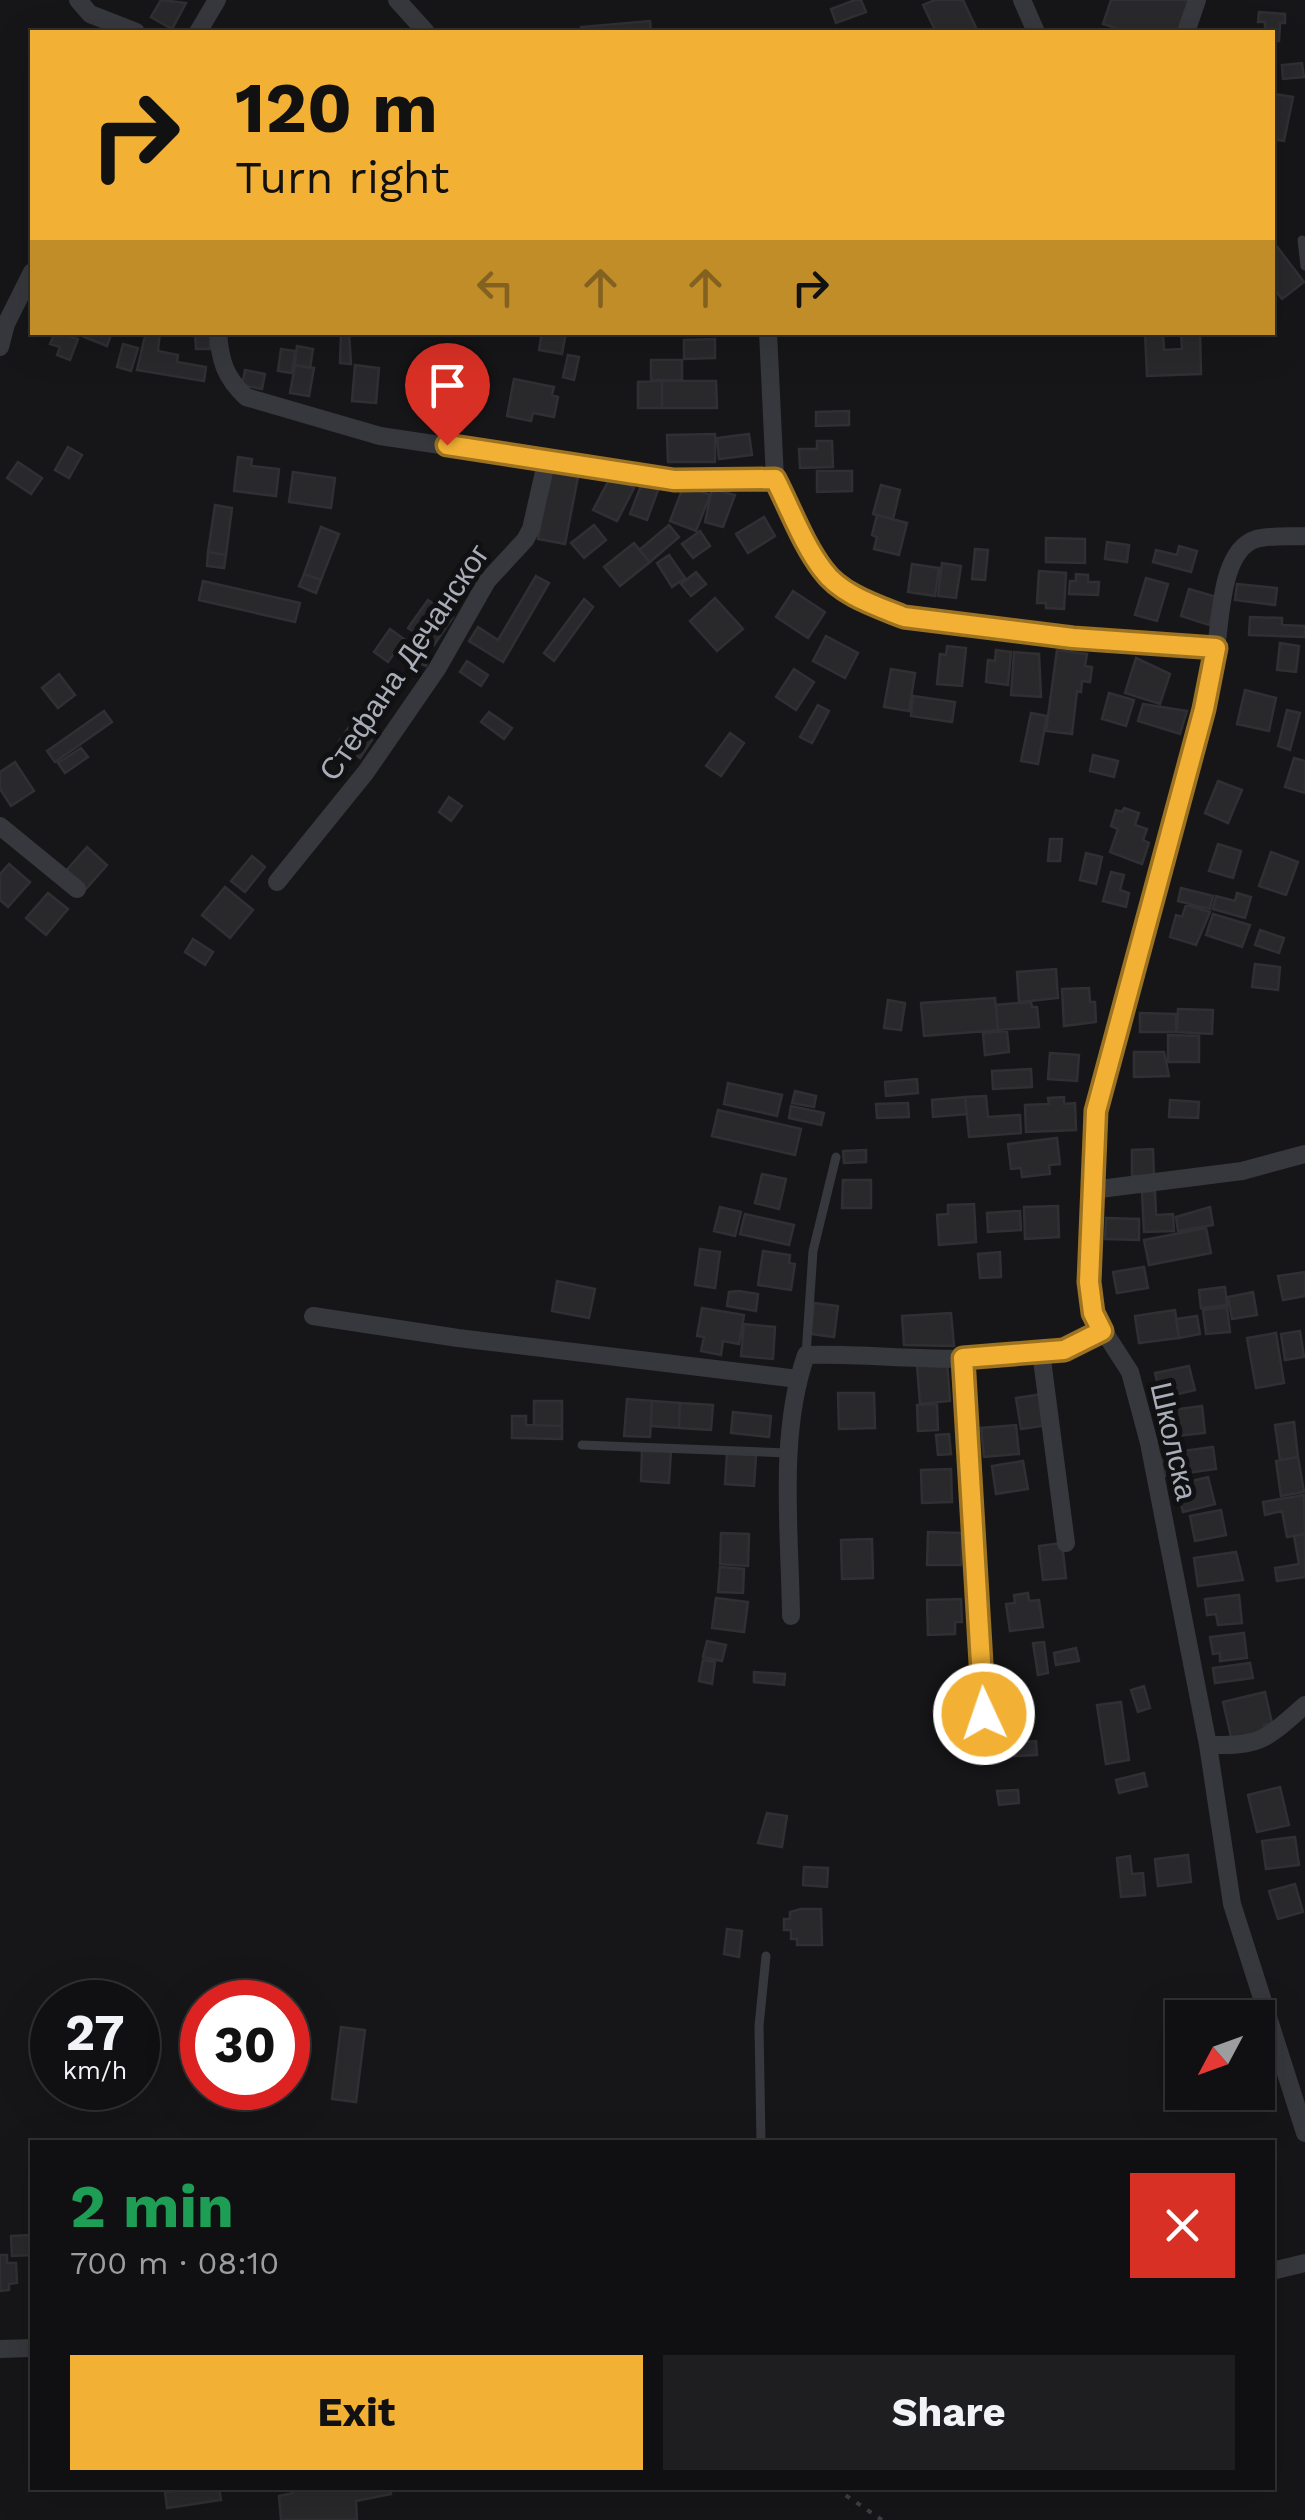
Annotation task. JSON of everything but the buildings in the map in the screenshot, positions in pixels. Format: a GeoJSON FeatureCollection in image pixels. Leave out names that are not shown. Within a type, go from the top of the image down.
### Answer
{"type":"FeatureCollection","features":[{"type":"Feature","properties":{"kind":"street"},"geometry":{"type":"LineString","coordinates":[[78,0],[90,14],[131,30]]}},
{"type":"Feature","properties":{"kind":"street"},"geometry":{"type":"LineString","coordinates":[[199,30],[217,0]]}},
{"type":"Feature","properties":{"kind":"street"},"geometry":{"type":"LineString","coordinates":[[397,0],[424,30]]}},
{"type":"Feature","properties":{"kind":"street"},"geometry":{"type":"LineString","coordinates":[[1022,0],[1035,30]]}},
{"type":"Feature","properties":{"kind":"street"},"geometry":{"type":"LineString","coordinates":[[1187,30],[1198,0]]}},
{"type":"Feature","properties":{"kind":"street"},"geometry":{"type":"LineString","coordinates":[[0,347],[6,324],[30,276]]}},
{"type":"Feature","properties":{"kind":"street"},"geometry":{"type":"LineString","coordinates":[[218,335],[220,361],[229,381],[246,397],[380,436],[674,480],[775,479]]}},
{"type":"Feature","properties":{"kind":"street"},"geometry":{"type":"LineString","coordinates":[[768,335],[775,479],[824,572],[860,600],[904,617],[1073,638],[1216,648]]}},
{"type":"Feature","properties":{"kind":"street","name":"Стефана Дечанског"},"geometry":{"type":"LineString","coordinates":[[278,882],[366,772],[438,669],[487,581],[532,529],[547,459]]}},
{"type":"Feature","properties":{"kind":"street","name":"Школска"},"geometry":{"type":"LineString","coordinates":[[1305,536],[1255,539],[1241,549],[1231,564],[1204,709],[1096,1111],[1089,1282],[1093,1313],[1130,1372],[1148,1443],[1208,1746],[1232,1904],[1305,2134]]}},
{"type":"Feature","properties":{"kind":"street"},"geometry":{"type":"LineString","coordinates":[[0,826],[78,890]]}},
{"type":"Feature","properties":{"kind":"street"},"geometry":{"type":"LineString","coordinates":[[1092,1190],[1242,1172],[1305,1154]]}},
{"type":"Feature","properties":{"kind":"street"},"geometry":{"type":"LineString","coordinates":[[312,1316],[798,1379]]}},
{"type":"Feature","properties":{"kind":"street"},"geometry":{"type":"LineString","coordinates":[[791,1616],[790,1453],[798,1379],[806,1355],[963,1358],[1041,1352],[1064,1350],[1102,1331]]}},
{"type":"Feature","properties":{"kind":"street"},"geometry":{"type":"LineString","coordinates":[[1041,1352],[1066,1543]]}},
{"type":"Feature","properties":{"kind":"street"},"geometry":{"type":"LineString","coordinates":[[963,1358],[984,1714]]}},
{"type":"Feature","properties":{"kind":"street"},"geometry":{"type":"LineString","coordinates":[[1208,1746],[1257,1743],[1305,1705]]}},
{"type":"Feature","properties":{"kind":"street"},"geometry":{"type":"LineString","coordinates":[[1275,2270],[1305,2264]]}},
{"type":"Feature","properties":{"kind":"street"},"geometry":{"type":"LineString","coordinates":[[0,2349],[30,2348]]}},
{"type":"Feature","properties":{"kind":"lane"},"geometry":{"type":"LineString","coordinates":[[1302,240],[1305,266]]}},
{"type":"Feature","properties":{"kind":"lane"},"geometry":{"type":"LineString","coordinates":[[806,1355],[814,1251],[836,1157]]}},
{"type":"Feature","properties":{"kind":"lane"},"geometry":{"type":"LineString","coordinates":[[582,1444],[790,1453]]}},
{"type":"Feature","properties":{"kind":"lane"},"geometry":{"type":"LineString","coordinates":[[761,2140],[759,2026],[766,1956]]}},
{"type":"Feature","properties":{"kind":"path"},"geometry":{"type":"LineString","coordinates":[[837,2490],[882,2520]]}},
{"type":"Feature","properties":{"kind":"route"},"geometry":{"type":"LineString","coordinates":[[447,445],[674,480],[775,479],[824,572],[860,600],[904,617],[1073,638],[1216,648],[1204,709],[1096,1111],[1089,1282],[1093,1313],[1102,1331],[1064,1350],[963,1358],[984,1714]]}}]}
